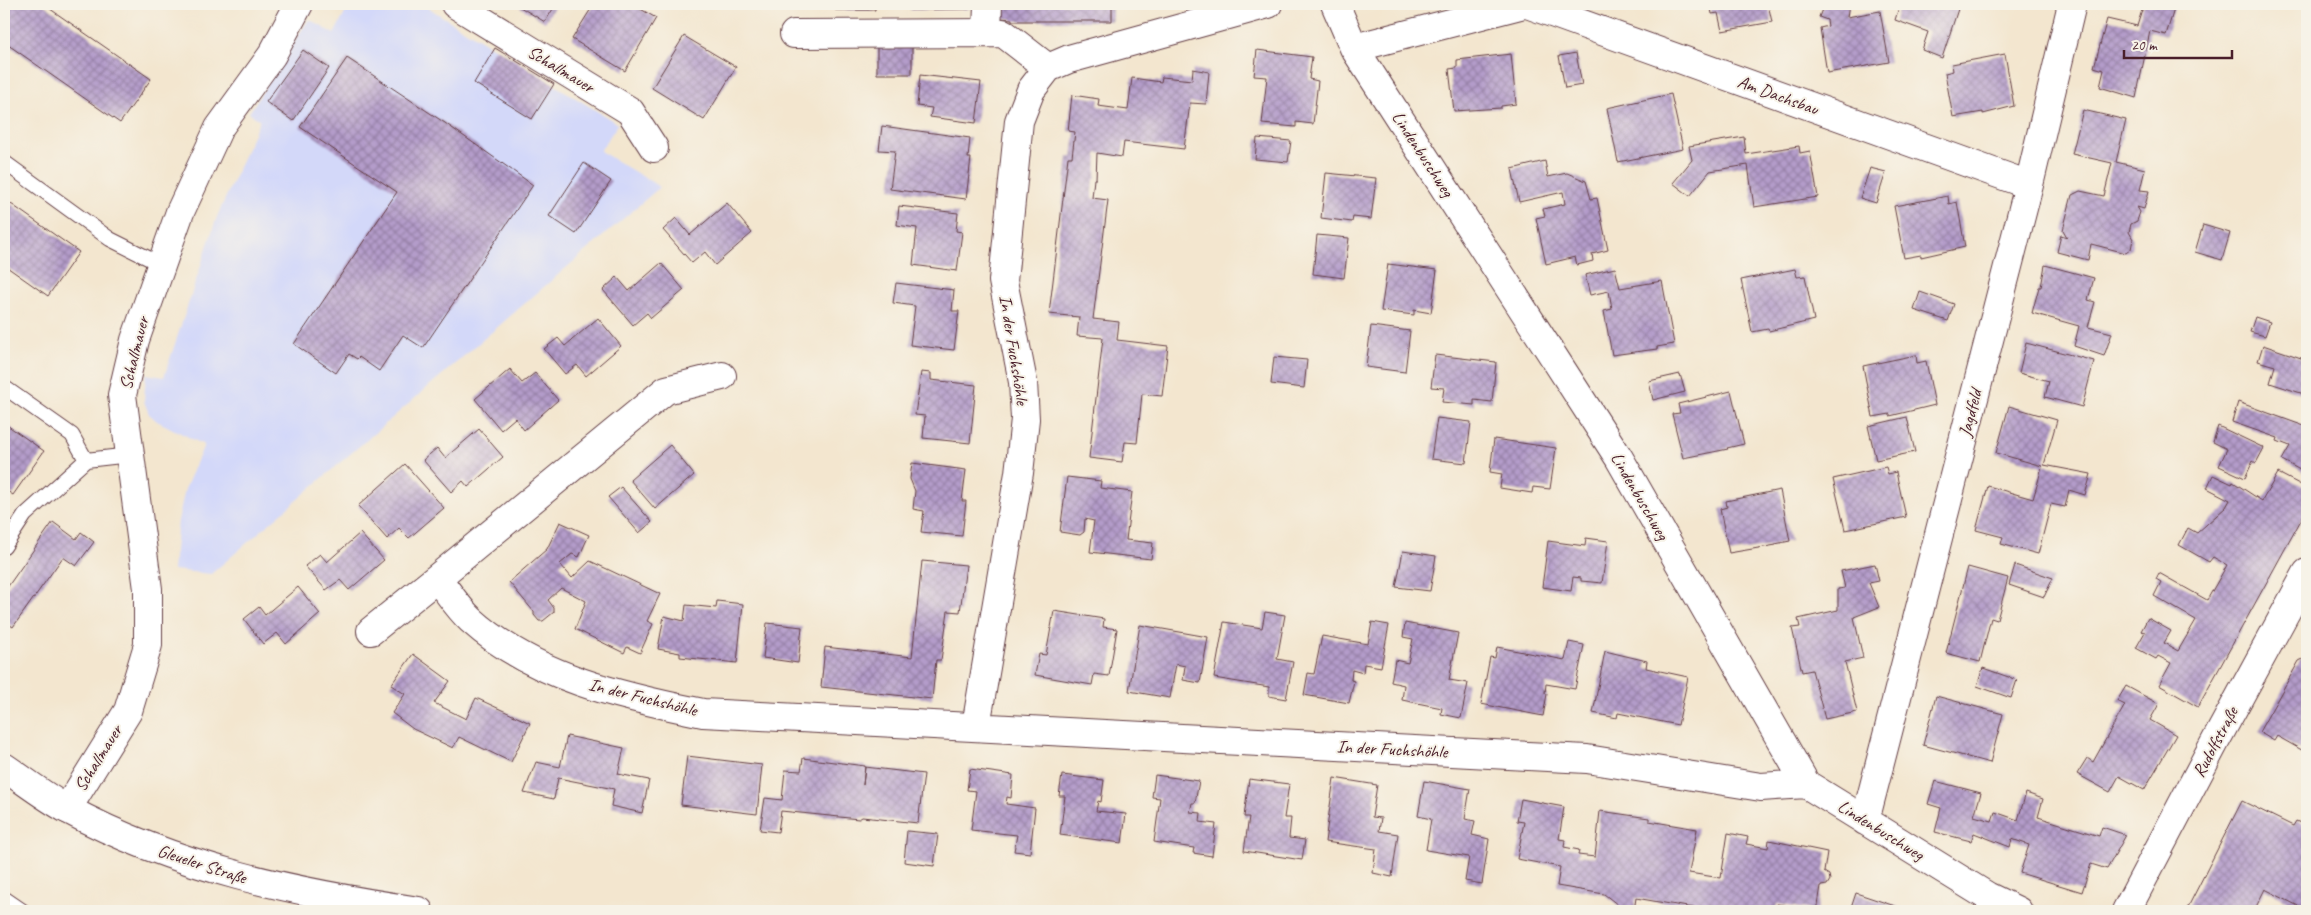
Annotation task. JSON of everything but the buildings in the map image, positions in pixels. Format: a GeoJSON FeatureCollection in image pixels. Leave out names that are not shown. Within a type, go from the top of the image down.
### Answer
{"type":"FeatureCollection","features":[{"type":"Feature","properties":{"kind":"street","name":"Schallmauer"},"geometry":{"type":"LineString","coordinates":[[67,809],[128,711],[148,644],[148,589],[122,395],[135,340],[160,264],[180,212],[219,128],[272,55],[299,4]]}},
{"type":"Feature","properties":{"kind":"street","name":"Schallmauer"},"geometry":{"type":"LineString","coordinates":[[454,4],[630,111],[654,148]]}},
{"type":"Feature","properties":{"kind":"street"},"geometry":{"type":"LineString","coordinates":[[987,32],[988,4]]}},
{"type":"Feature","properties":{"kind":"street","name":"In der Fuchshöhle"},"geometry":{"type":"LineString","coordinates":[[976,726],[1019,473],[1025,419],[1023,382],[1003,281],[1019,121],[1030,90],[1048,68],[1069,59],[1268,4]]}},
{"type":"Feature","properties":{"kind":"street","name":"Lindenbuschweg"},"geometry":{"type":"LineString","coordinates":[[1335,4],[1354,48],[1619,458],[1806,784],[1988,896],[2018,911]]}},
{"type":"Feature","properties":{"kind":"street"},"geometry":{"type":"LineString","coordinates":[[1354,48],[1524,4]]}},
{"type":"Feature","properties":{"kind":"street","name":"Am Dachsbau"},"geometry":{"type":"LineString","coordinates":[[1528,4],[2029,185]]}},
{"type":"Feature","properties":{"kind":"street","name":"Jagdfeld"},"geometry":{"type":"LineString","coordinates":[[1865,821],[2029,185],[2072,4]]}},
{"type":"Feature","properties":{"kind":"street"},"geometry":{"type":"LineString","coordinates":[[794,34],[1003,33],[1048,68]]}},
{"type":"Feature","properties":{"kind":"street"},"geometry":{"type":"LineString","coordinates":[[371,630],[666,390],[722,376]]}},
{"type":"Feature","properties":{"kind":"street","name":"Rudolfstraße"},"geometry":{"type":"LineString","coordinates":[[2126,911],[2307,573]]}},
{"type":"Feature","properties":{"kind":"street","name":"In der Fuchshöhle"},"geometry":{"type":"LineString","coordinates":[[437,578],[471,620],[517,653],[578,681],[643,701],[703,713],[1588,759],[1760,788],[1806,784]]}},
{"type":"Feature","properties":{"kind":"street","name":"Gleueler Straße"},"geometry":{"type":"LineString","coordinates":[[4,768],[67,809],[153,848],[244,878],[419,911]]}},
{"type":"Feature","properties":{"kind":"lane"},"geometry":{"type":"LineString","coordinates":[[4,162],[110,239],[160,264]]}},
{"type":"Feature","properties":{"kind":"lane"},"geometry":{"type":"LineString","coordinates":[[4,387],[72,435],[86,460]]}},
{"type":"Feature","properties":{"kind":"lane"},"geometry":{"type":"LineString","coordinates":[[4,547],[25,515],[86,460],[130,455]]}},
{"type":"Feature","properties":{"kind":"lane"},"geometry":{"type":"LineString","coordinates":[[4,898],[23,911]]}},
{"type":"Feature","properties":{"kind":"shaded area"},"geometry":{"type":"Polygon","coordinates":[[[350,4],[422,4],[618,124],[600,151],[660,187],[211,574],[173,570],[178,521],[185,489],[204,445],[157,421],[149,414],[144,401],[146,374],[164,377],[217,217],[260,120],[249,113],[309,19],[334,34],[350,4]]]}}]}
